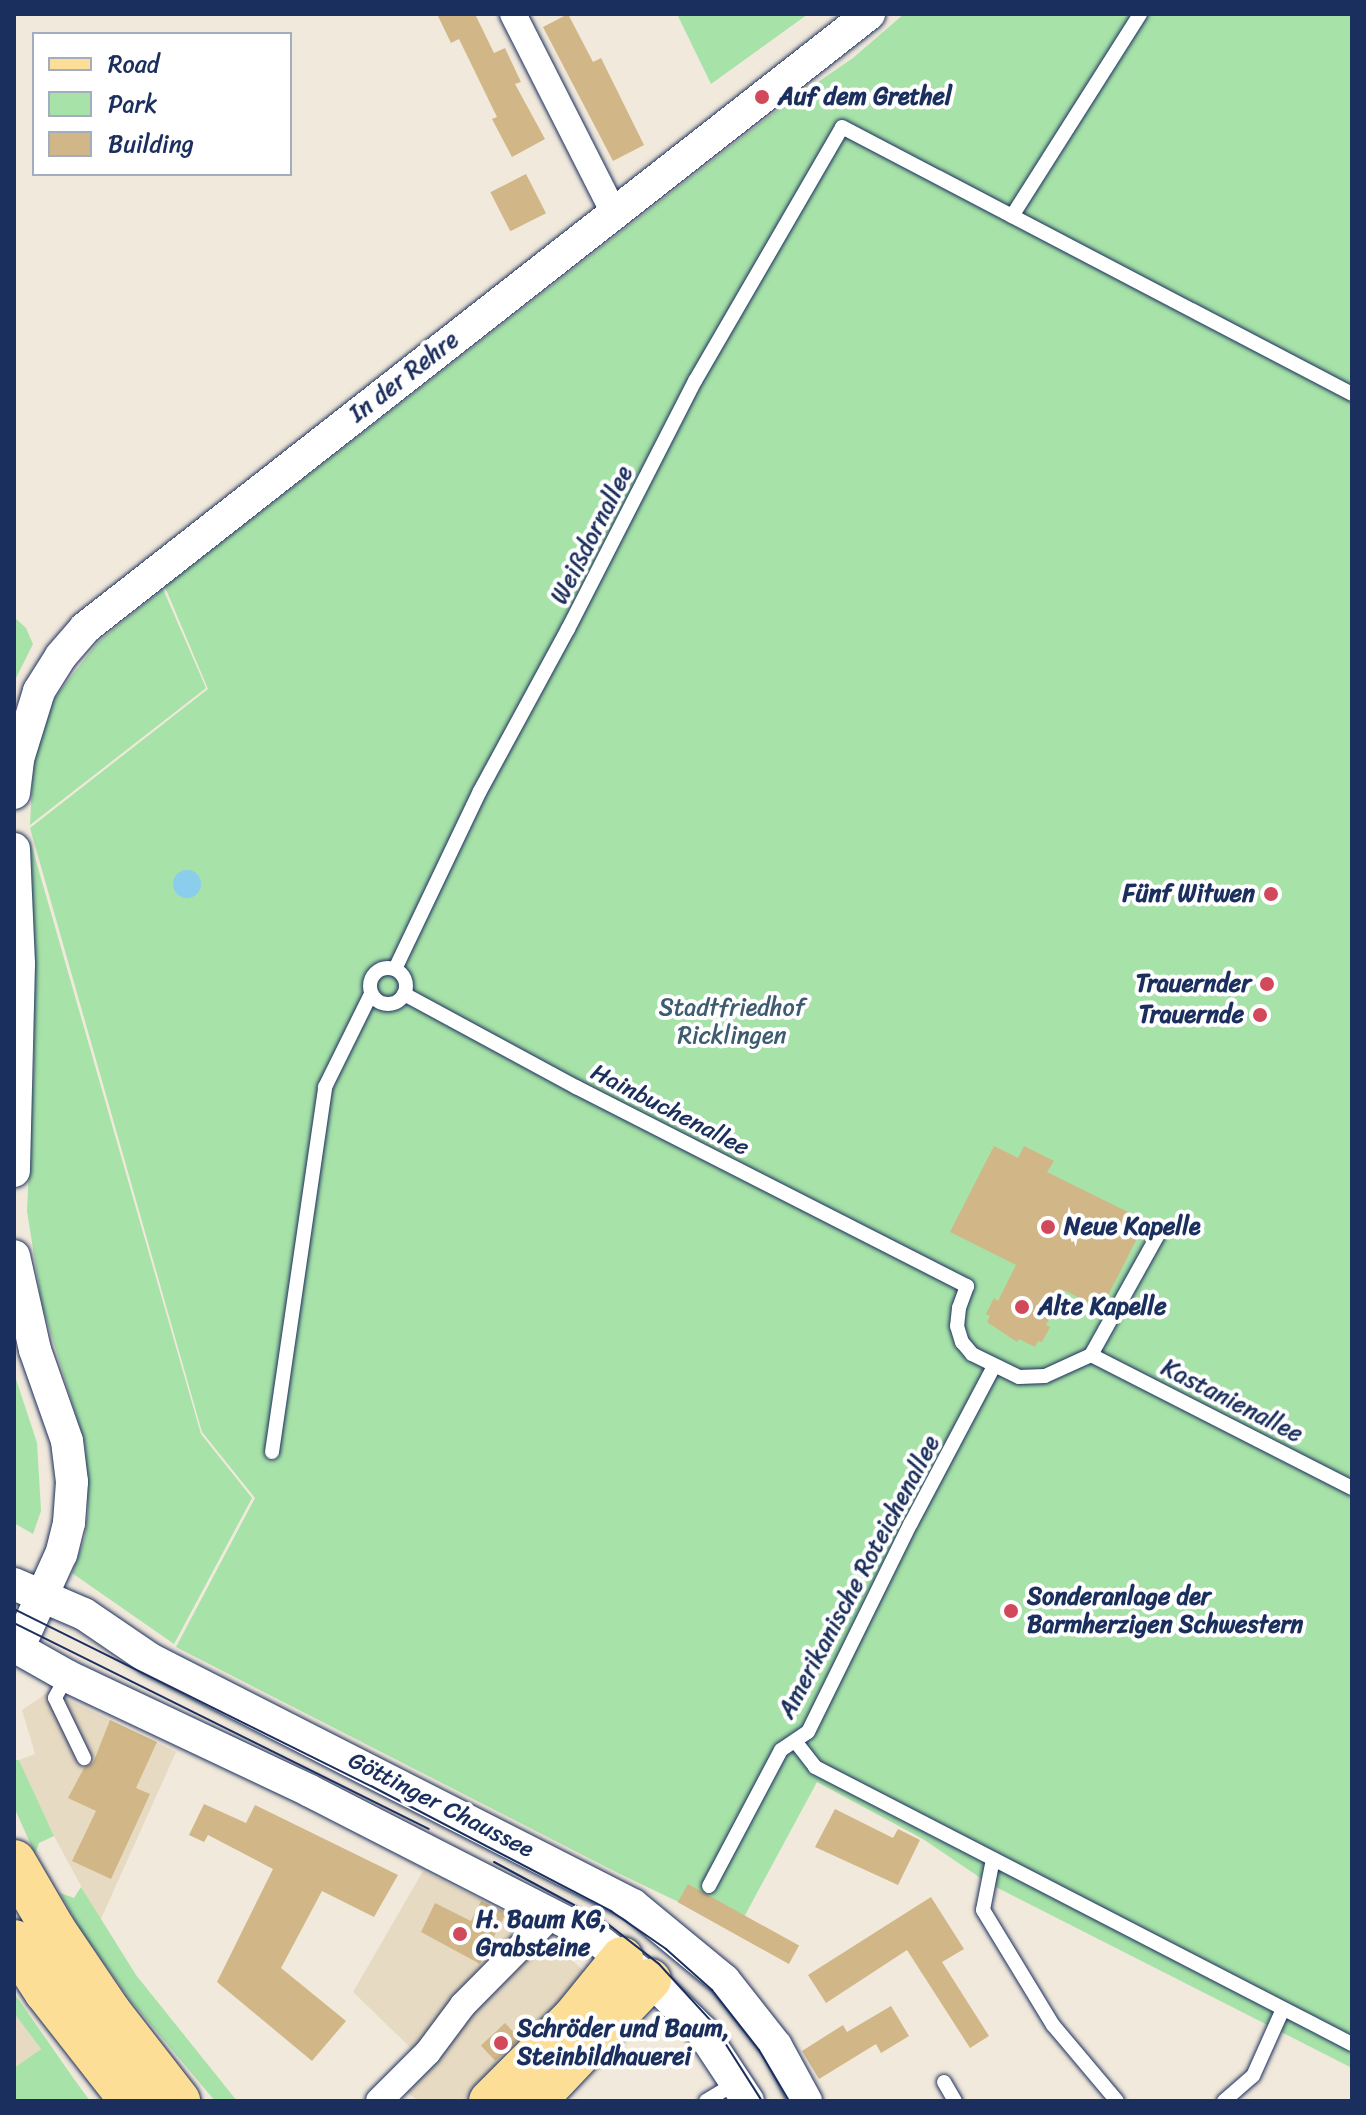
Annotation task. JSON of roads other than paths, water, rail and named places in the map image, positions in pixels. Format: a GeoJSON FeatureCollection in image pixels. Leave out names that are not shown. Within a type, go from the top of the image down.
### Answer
{"type":"FeatureCollection","features":[{"type":"Feature","properties":{"kind":"highway"},"geometry":{"type":"LineString","coordinates":[[14,1862],[53,1929],[109,2012],[178,2101]]}},
{"type":"Feature","properties":{"kind":"highway"},"geometry":{"type":"LineString","coordinates":[[14,1942],[46,1991],[132,2101]]}},
{"type":"Feature","properties":{"kind":"main road"},"geometry":{"type":"LineString","coordinates":[[490,2101],[574,2017],[636,1969]]}},
{"type":"Feature","properties":{"kind":"main road"},"geometry":{"type":"LineString","coordinates":[[535,2101],[636,1969]]}},
{"type":"Feature","properties":{"kind":"street"},"geometry":{"type":"LineString","coordinates":[[513,14],[614,213]]}},
{"type":"Feature","properties":{"kind":"street","name":"In der Rehre"},"geometry":{"type":"LineString","coordinates":[[14,793],[21,746],[39,691],[61,656],[85,628],[869,14]]}},
{"type":"Feature","properties":{"kind":"street"},"geometry":{"type":"LineString","coordinates":[[14,849],[19,964],[14,1171]]}},
{"type":"Feature","properties":{"kind":"street"},"geometry":{"type":"LineString","coordinates":[[14,1256],[28,1326],[67,1441],[72,1482],[69,1523],[45,1594],[16,1647]]}},
{"type":"Feature","properties":{"kind":"street","name":"Göttinger Chaussee"},"geometry":{"type":"LineString","coordinates":[[14,1584],[45,1594],[84,1614],[150,1659],[596,1884],[661,1926],[733,1990],[776,2046],[806,2101]]}},
{"type":"Feature","properties":{"kind":"street","name":"Göttinger Chaussee"},"geometry":{"type":"LineString","coordinates":[[16,1647],[67,1676],[164,1719],[554,1913],[593,1936],[636,1969],[701,2030],[743,2092]]}},
{"type":"Feature","properties":{"kind":"street"},"geometry":{"type":"LineString","coordinates":[[379,2101],[428,2052],[463,2005],[554,1913]]}},
{"type":"Feature","properties":{"kind":"street"},"geometry":{"type":"LineString","coordinates":[[636,1969],[666,1949],[661,1926]]}},
{"type":"Feature","properties":{"kind":"lane"},"geometry":{"type":"LineString","coordinates":[[1140,14],[1012,216],[1352,394]]}},
{"type":"Feature","properties":{"kind":"lane","name":"Weißdornallee"},"geometry":{"type":"LineString","coordinates":[[395,969],[480,791],[568,629],[695,381],[842,127],[1012,216]]}},
{"type":"Feature","properties":{"kind":"lane"},"geometry":{"type":"LineString","coordinates":[[272,1452],[325,1087],[371,994],[372,977],[386,968],[395,969],[406,984],[404,994],[396,1002],[385,1004],[371,994]]}},
{"type":"Feature","properties":{"kind":"lane","name":"Hainbuchenallee"},"geometry":{"type":"LineString","coordinates":[[404,994],[576,1087],[967,1286],[959,1308],[957,1326],[962,1342],[972,1354],[994,1366]]}},
{"type":"Feature","properties":{"kind":"lane"},"geometry":{"type":"LineString","coordinates":[[994,1366],[1019,1377],[1045,1376],[1091,1355],[1159,1233]]}},
{"type":"Feature","properties":{"kind":"lane","name":"Kastanienallee"},"geometry":{"type":"LineString","coordinates":[[1091,1355],[1352,1488]]}},
{"type":"Feature","properties":{"kind":"lane","name":"Amerikanische Roteichenallee"},"geometry":{"type":"LineString","coordinates":[[709,1886],[781,1750],[808,1732],[911,1523],[994,1366]]}},
{"type":"Feature","properties":{"kind":"lane"},"geometry":{"type":"LineString","coordinates":[[67,1676],[55,1698],[84,1758]]}},
{"type":"Feature","properties":{"kind":"lane"},"geometry":{"type":"LineString","coordinates":[[795,1741],[815,1767],[1352,2044]]}},
{"type":"Feature","properties":{"kind":"lane"},"geometry":{"type":"LineString","coordinates":[[993,1859],[983,1910],[1053,2025],[1117,2101]]}},
{"type":"Feature","properties":{"kind":"lane"},"geometry":{"type":"LineString","coordinates":[[1224,2101],[1253,2076],[1283,2009]]}},
{"type":"Feature","properties":{"kind":"lane"},"geometry":{"type":"LineString","coordinates":[[944,2082],[955,2101]]}},
{"type":"Feature","properties":{"kind":"lane"},"geometry":{"type":"LineString","coordinates":[[706,2101],[743,2092]]}},
{"type":"Feature","properties":{"kind":"water"},"geometry":{"type":"Polygon","coordinates":[[[187,870],[197,874],[201,884],[197,894],[187,898],[177,894],[173,884],[177,874],[187,870]]]}},
{"type":"Feature","properties":{"kind":"tram line"},"geometry":{"type":"LineString","coordinates":[[14,1609],[371,1786],[611,1911],[666,1949],[712,1990],[759,2050],[789,2101]]}},
{"type":"Feature","properties":{"kind":"tram line"},"geometry":{"type":"LineString","coordinates":[[14,1623],[429,1829]]}},
{"type":"Feature","properties":{"kind":"tram line"},"geometry":{"type":"LineString","coordinates":[[494,1862],[604,1921],[659,1964],[711,2021],[762,2101]]}},
{"type":"Feature","properties":{"kind":"place","name":"Auf dem Grethel"},"geometry":{"type":"Point","coordinates":[762,97]}},
{"type":"Feature","properties":{"kind":"place","name":"Fünf Witwen"},"geometry":{"type":"Point","coordinates":[1271,894]}},
{"type":"Feature","properties":{"kind":"place","name":"Trauernder"},"geometry":{"type":"Point","coordinates":[1267,984]}},
{"type":"Feature","properties":{"kind":"place","name":"Trauernde"},"geometry":{"type":"Point","coordinates":[1260,1015]}},
{"type":"Feature","properties":{"kind":"place","name":"Neue Kapelle"},"geometry":{"type":"Point","coordinates":[1048,1227]}},
{"type":"Feature","properties":{"kind":"place","name":"Alte Kapelle"},"geometry":{"type":"Point","coordinates":[1022,1307]}},
{"type":"Feature","properties":{"kind":"place","name":"Sonderanlage der Barmherzigen Schwestern"},"geometry":{"type":"Point","coordinates":[1011,1611]}},
{"type":"Feature","properties":{"kind":"place","name":"H. Baum KG, Grabsteine"},"geometry":{"type":"Point","coordinates":[460,1934]}},
{"type":"Feature","properties":{"kind":"place","name":"Schröder und Baum, Steinbildhauerei"},"geometry":{"type":"Point","coordinates":[501,2043]}},
{"type":"Feature","properties":{"kind":"park label","name":"Stadtfriedhof Ricklingen"},"geometry":{"type":"Point","coordinates":[732,1022]}}]}
